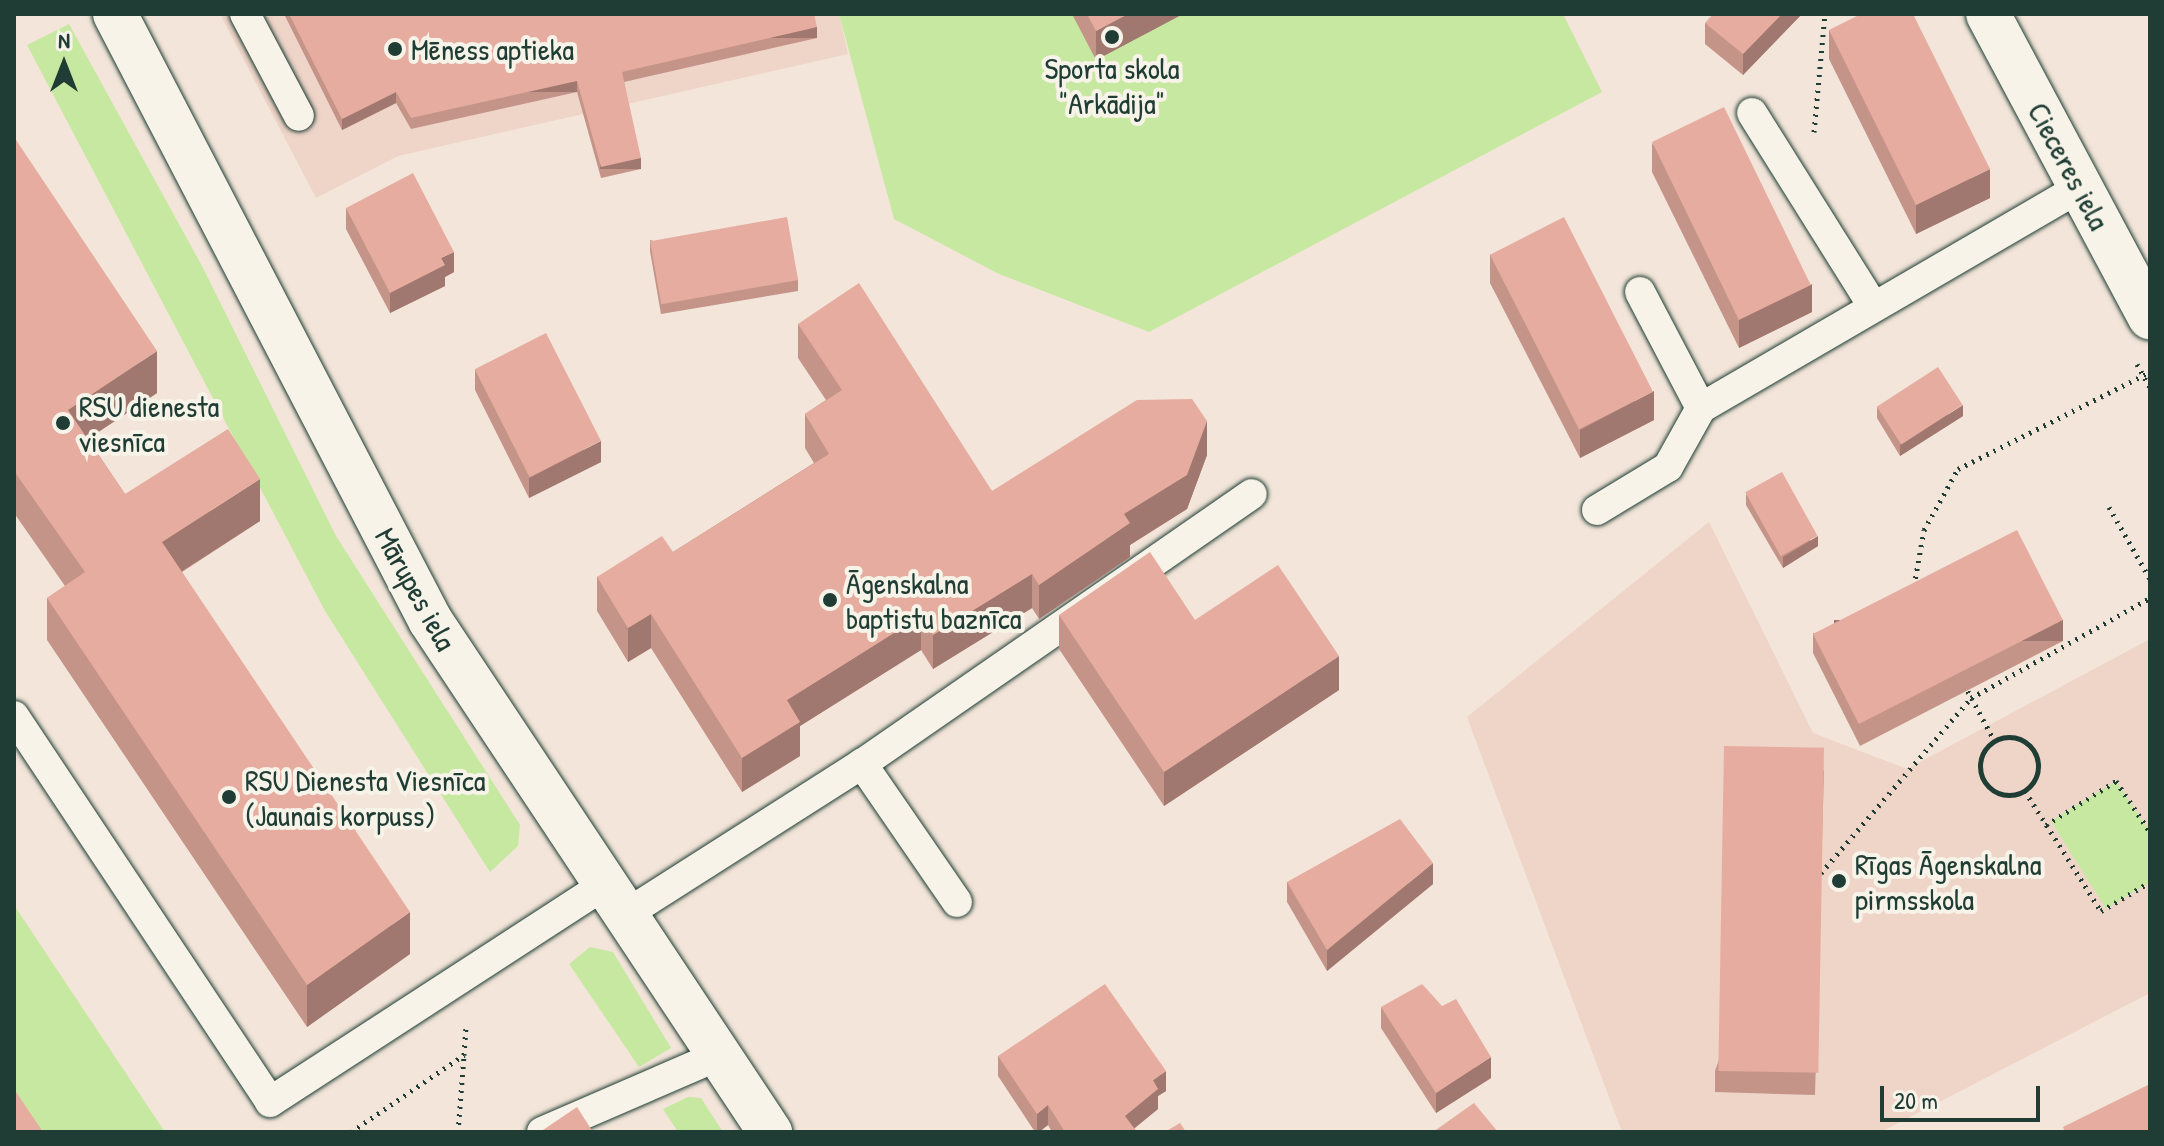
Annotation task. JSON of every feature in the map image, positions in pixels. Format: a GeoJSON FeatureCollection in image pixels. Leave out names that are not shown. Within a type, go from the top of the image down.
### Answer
{"type":"FeatureCollection","features":[{"type":"Feature","properties":{"kind":"street","name":"Mārupes iela"},"geometry":{"type":"LineString","coordinates":[[115,14],[430,620],[613,901],[770,1132]]}},
{"type":"Feature","properties":{"kind":"street","name":"Cieceres iela"},"geometry":{"type":"LineString","coordinates":[[1988,14],[2150,317]]}},
{"type":"Feature","properties":{"kind":"lane"},"geometry":{"type":"LineString","coordinates":[[245,14],[299,116]]}},
{"type":"Feature","properties":{"kind":"lane"},"geometry":{"type":"LineString","coordinates":[[1752,113],[1872,304]]}},
{"type":"Feature","properties":{"kind":"lane"},"geometry":{"type":"LineString","coordinates":[[1597,510],[1668,467],[1701,408],[1872,304],[2080,187]]}},
{"type":"Feature","properties":{"kind":"lane"},"geometry":{"type":"LineString","coordinates":[[1640,292],[1701,408]]}},
{"type":"Feature","properties":{"kind":"lane"},"geometry":{"type":"LineString","coordinates":[[14,716],[270,1102],[469,973],[613,901],[862,764],[1252,494]]}},
{"type":"Feature","properties":{"kind":"lane"},"geometry":{"type":"LineString","coordinates":[[862,764],[957,902]]}},
{"type":"Feature","properties":{"kind":"lane"},"geometry":{"type":"LineString","coordinates":[[542,1132],[718,1056]]}},
{"type":"Feature","properties":{"kind":"path"},"geometry":{"type":"LineString","coordinates":[[1801,191],[1818,112],[1825,14]]}},
{"type":"Feature","properties":{"kind":"path"},"geometry":{"type":"LineString","coordinates":[[1913,603],[1924,530],[1958,469],[2150,372]]}},
{"type":"Feature","properties":{"kind":"path"},"geometry":{"type":"LineString","coordinates":[[2109,507],[2150,579]]}},
{"type":"Feature","properties":{"kind":"path"},"geometry":{"type":"LineString","coordinates":[[1821,873],[1971,698],[2150,598]]}},
{"type":"Feature","properties":{"kind":"path"},"geometry":{"type":"LineString","coordinates":[[1959,676],[1994,740]]}},
{"type":"Feature","properties":{"kind":"path"},"geometry":{"type":"LineString","coordinates":[[1994,740],[2022,740],[2035,753],[2038,771],[2025,791],[2002,796],[1985,785],[1979,765],[1994,740]]}},
{"type":"Feature","properties":{"kind":"path"},"geometry":{"type":"LineString","coordinates":[[2046,825],[2116,781],[2150,832]]}},
{"type":"Feature","properties":{"kind":"path"},"geometry":{"type":"LineString","coordinates":[[2025,791],[2101,911],[2150,882]]}},
{"type":"Feature","properties":{"kind":"path"},"geometry":{"type":"LineString","coordinates":[[458,1132],[469,973]]}},
{"type":"Feature","properties":{"kind":"path"},"geometry":{"type":"LineString","coordinates":[[351,1132],[464,1055]]}},
{"type":"Feature","properties":{"kind":"shaded area"},"geometry":{"type":"Polygon","coordinates":[[[220,14],[839,14],[848,54],[398,156],[316,198],[220,14]]]}},
{"type":"Feature","properties":{"kind":"shaded area","name":"Rīgas Āgenskalna pirmsskola"},"geometry":{"type":"Polygon","coordinates":[[[1709,522],[1813,733],[1907,769],[2150,639],[2150,993],[1881,1132],[1622,1132],[1467,717],[1709,522]]]}},
{"type":"Feature","properties":{"kind":"green space"},"geometry":{"type":"Polygon","coordinates":[[[839,14],[1563,14],[1602,92],[1149,332],[999,274],[894,219],[839,14]]]}},
{"type":"Feature","properties":{"kind":"green space"},"geometry":{"type":"Polygon","coordinates":[[[69,24],[202,266],[336,536],[520,825],[518,846],[490,872],[325,611],[27,45],[69,24]]]}},
{"type":"Feature","properties":{"kind":"green space"},"geometry":{"type":"Polygon","coordinates":[[[2116,781],[2150,832],[2150,882],[2106,909],[2051,821],[2116,781]]]}},
{"type":"Feature","properties":{"kind":"green space"},"geometry":{"type":"Polygon","coordinates":[[[14,905],[165,1132],[20,1132],[14,1124],[14,905]]]}},
{"type":"Feature","properties":{"kind":"green space"},"geometry":{"type":"Polygon","coordinates":[[[590,947],[613,952],[671,1048],[639,1067],[569,964],[590,947]]]}},
{"type":"Feature","properties":{"kind":"green space"},"geometry":{"type":"Polygon","coordinates":[[[688,1097],[701,1098],[723,1132],[678,1132],[663,1109],[688,1097]]]}},
{"type":"Feature","properties":{"kind":"building"},"geometry":{"type":"Polygon","coordinates":[[[289,14],[814,14],[817,27],[622,72],[641,158],[601,167],[577,81],[411,118],[396,92],[342,119],[289,14]]]}},
{"type":"Feature","properties":{"kind":"building"},"geometry":{"type":"Polygon","coordinates":[[[1087,14],[1128,14],[1096,31],[1087,14]]]}},
{"type":"Feature","properties":{"kind":"building"},"geometry":{"type":"Polygon","coordinates":[[[1713,14],[1782,14],[1743,54],[1705,23],[1713,14]]]}},
{"type":"Feature","properties":{"kind":"building"},"geometry":{"type":"Polygon","coordinates":[[[1861,14],[1913,14],[1990,169],[1916,205],[1829,30],[1861,14]]]}},
{"type":"Feature","properties":{"kind":"building"},"geometry":{"type":"Polygon","coordinates":[[[1724,107],[1811,285],[1739,320],[1652,142],[1724,107]]]}},
{"type":"Feature","properties":{"kind":"building"},"geometry":{"type":"Polygon","coordinates":[[[14,137],[157,351],[68,410],[125,494],[228,429],[260,479],[162,542],[410,912],[307,985],[47,598],[85,572],[14,471],[14,137]]]}},
{"type":"Feature","properties":{"kind":"building"},"geometry":{"type":"Polygon","coordinates":[[[413,173],[454,252],[441,258],[445,265],[390,293],[346,208],[413,173]]]}},
{"type":"Feature","properties":{"kind":"building"},"geometry":{"type":"Polygon","coordinates":[[[787,217],[798,280],[661,304],[650,241],[787,217]]]}},
{"type":"Feature","properties":{"kind":"building"},"geometry":{"type":"Polygon","coordinates":[[[1564,217],[1653,392],[1579,429],[1490,255],[1564,217]]]}},
{"type":"Feature","properties":{"kind":"building","name":"Āgenskalna baptistu baznīca"},"geometry":{"type":"Polygon","coordinates":[[[859,283],[992,491],[1137,400],[1192,399],[1207,421],[1187,475],[1124,514],[1130,523],[1039,585],[1032,574],[933,635],[921,616],[787,700],[800,722],[742,758],[651,614],[628,628],[597,577],[662,536],[673,552],[829,454],[805,414],[842,390],[798,324],[859,283]]]}},
{"type":"Feature","properties":{"kind":"building"},"geometry":{"type":"Polygon","coordinates":[[[546,333],[601,441],[530,477],[475,369],[546,333]]]}},
{"type":"Feature","properties":{"kind":"building"},"geometry":{"type":"Polygon","coordinates":[[[1938,367],[1963,405],[1901,444],[1877,407],[1938,367]]]}},
{"type":"Feature","properties":{"kind":"building"},"geometry":{"type":"Polygon","coordinates":[[[1782,472],[1817,536],[1781,556],[1745,492],[1782,472]]]}},
{"type":"Feature","properties":{"kind":"building"},"geometry":{"type":"Polygon","coordinates":[[[2017,530],[2063,620],[1859,724],[1813,634],[2017,530]]]}},
{"type":"Feature","properties":{"kind":"building"},"geometry":{"type":"Polygon","coordinates":[[[1150,552],[1195,620],[1278,565],[1339,656],[1164,772],[1059,615],[1150,552]]]}},
{"type":"Feature","properties":{"kind":"building"},"geometry":{"type":"Polygon","coordinates":[[[1724,746],[1824,748],[1818,1073],[1718,1071],[1724,746]]]}},
{"type":"Feature","properties":{"kind":"building"},"geometry":{"type":"Polygon","coordinates":[[[1400,819],[1433,863],[1327,950],[1287,882],[1400,819]]]}},
{"type":"Feature","properties":{"kind":"building"},"geometry":{"type":"Polygon","coordinates":[[[1105,984],[1166,1071],[1153,1080],[1158,1089],[1125,1116],[1137,1132],[1065,1132],[1048,1105],[1037,1114],[998,1056],[1105,984]]]}},
{"type":"Feature","properties":{"kind":"building"},"geometry":{"type":"Polygon","coordinates":[[[1422,984],[1442,1006],[1456,999],[1491,1057],[1436,1093],[1381,1007],[1422,984]]]}},
{"type":"Feature","properties":{"kind":"building"},"geometry":{"type":"Polygon","coordinates":[[[2150,1084],[2150,1132],[2065,1132],[2063,1127],[2150,1084]]]}},
{"type":"Feature","properties":{"kind":"building"},"geometry":{"type":"Polygon","coordinates":[[[14,1089],[43,1132],[14,1132],[14,1089]]]}},
{"type":"Feature","properties":{"kind":"building"},"geometry":{"type":"Polygon","coordinates":[[[1474,1103],[1498,1132],[1433,1132],[1474,1103]]]}},
{"type":"Feature","properties":{"kind":"building"},"geometry":{"type":"Polygon","coordinates":[[[577,1107],[593,1132],[540,1132],[577,1107]]]}},
{"type":"Feature","properties":{"kind":"building"},"geometry":{"type":"Polygon","coordinates":[[[1180,1123],[1186,1132],[1165,1132],[1180,1123]]]}},
{"type":"Feature","properties":{"kind":"place","name":"Sporta skola \"Arkādija\""},"geometry":{"type":"Point","coordinates":[1112,37]}},
{"type":"Feature","properties":{"kind":"place","name":"Mēness aptieka"},"geometry":{"type":"Point","coordinates":[395,49]}},
{"type":"Feature","properties":{"kind":"place","name":"RSU dienesta viesnīca"},"geometry":{"type":"Point","coordinates":[63,423]}},
{"type":"Feature","properties":{"kind":"place","name":"Āgenskalna baptistu baznīca"},"geometry":{"type":"Point","coordinates":[830,600]}},
{"type":"Feature","properties":{"kind":"place","name":"RSU Dienesta Viesnīca (Jaunais korpuss)"},"geometry":{"type":"Point","coordinates":[229,797]}},
{"type":"Feature","properties":{"kind":"place","name":"Rīgas Āgenskalna pirmsskola"},"geometry":{"type":"Point","coordinates":[1839,881]}}]}
